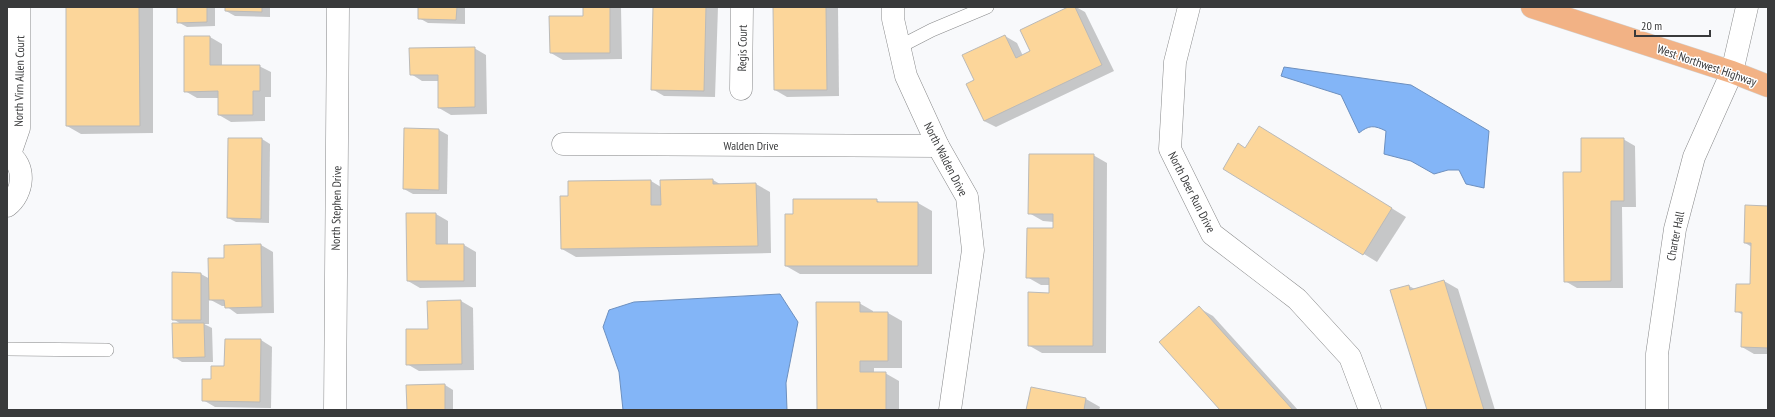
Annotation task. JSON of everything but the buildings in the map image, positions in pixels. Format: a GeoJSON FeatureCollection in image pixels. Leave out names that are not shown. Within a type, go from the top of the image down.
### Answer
{"type":"FeatureCollection","features":[{"type":"Feature","properties":{"kind":"main road","name":"West Northwest Highway"},"geometry":{"type":"LineString","coordinates":[[1532,7],[1732,72],[1768,86]]}},
{"type":"Feature","properties":{"kind":"street","name":"North Virn Allen Court"},"geometry":{"type":"LineString","coordinates":[[7,206],[16,197],[21,182],[20,170],[15,160],[9,154],[19,128],[19,7]]}},
{"type":"Feature","properties":{"kind":"street","name":"North Stephen Drive"},"geometry":{"type":"LineString","coordinates":[[334,410],[338,7]]}},
{"type":"Feature","properties":{"kind":"street","name":"Regis Court"},"geometry":{"type":"LineString","coordinates":[[741,89],[742,7]]}},
{"type":"Feature","properties":{"kind":"street","name":"North Walden Drive"},"geometry":{"type":"LineString","coordinates":[[893,7],[892,19],[906,76],[938,146],[966,197],[973,250],[950,410]]}},
{"type":"Feature","properties":{"kind":"street","name":"North Deer Run Drive"},"geometry":{"type":"LineString","coordinates":[[1189,7],[1175,62],[1170,149],[1212,234],[1297,299],[1350,357],[1370,410]]}},
{"type":"Feature","properties":{"kind":"street","name":"Charter Hall"},"geometry":{"type":"LineString","coordinates":[[1657,410],[1657,354],[1675,229],[1694,157],[1732,72],[1747,7]]}},
{"type":"Feature","properties":{"kind":"street","name":"Walden Drive"},"geometry":{"type":"LineString","coordinates":[[563,144],[938,146]]}},
{"type":"Feature","properties":{"kind":"lane"},"geometry":{"type":"LineString","coordinates":[[899,47],[932,30],[987,7]]}},
{"type":"Feature","properties":{"kind":"lane"},"geometry":{"type":"LineString","coordinates":[[7,349],[107,350]]}},
{"type":"Feature","properties":{"kind":"water"},"geometry":{"type":"Polygon","coordinates":[[[1284,67],[1411,85],[1489,131],[1484,188],[1466,184],[1459,170],[1448,170],[1434,174],[1411,161],[1384,154],[1386,131],[1369,127],[1359,133],[1341,95],[1281,76],[1284,67]]]}},
{"type":"Feature","properties":{"kind":"water"},"geometry":{"type":"Polygon","coordinates":[[[780,294],[798,322],[786,383],[787,410],[623,410],[619,372],[603,327],[609,310],[634,302],[780,294]]]}}]}
